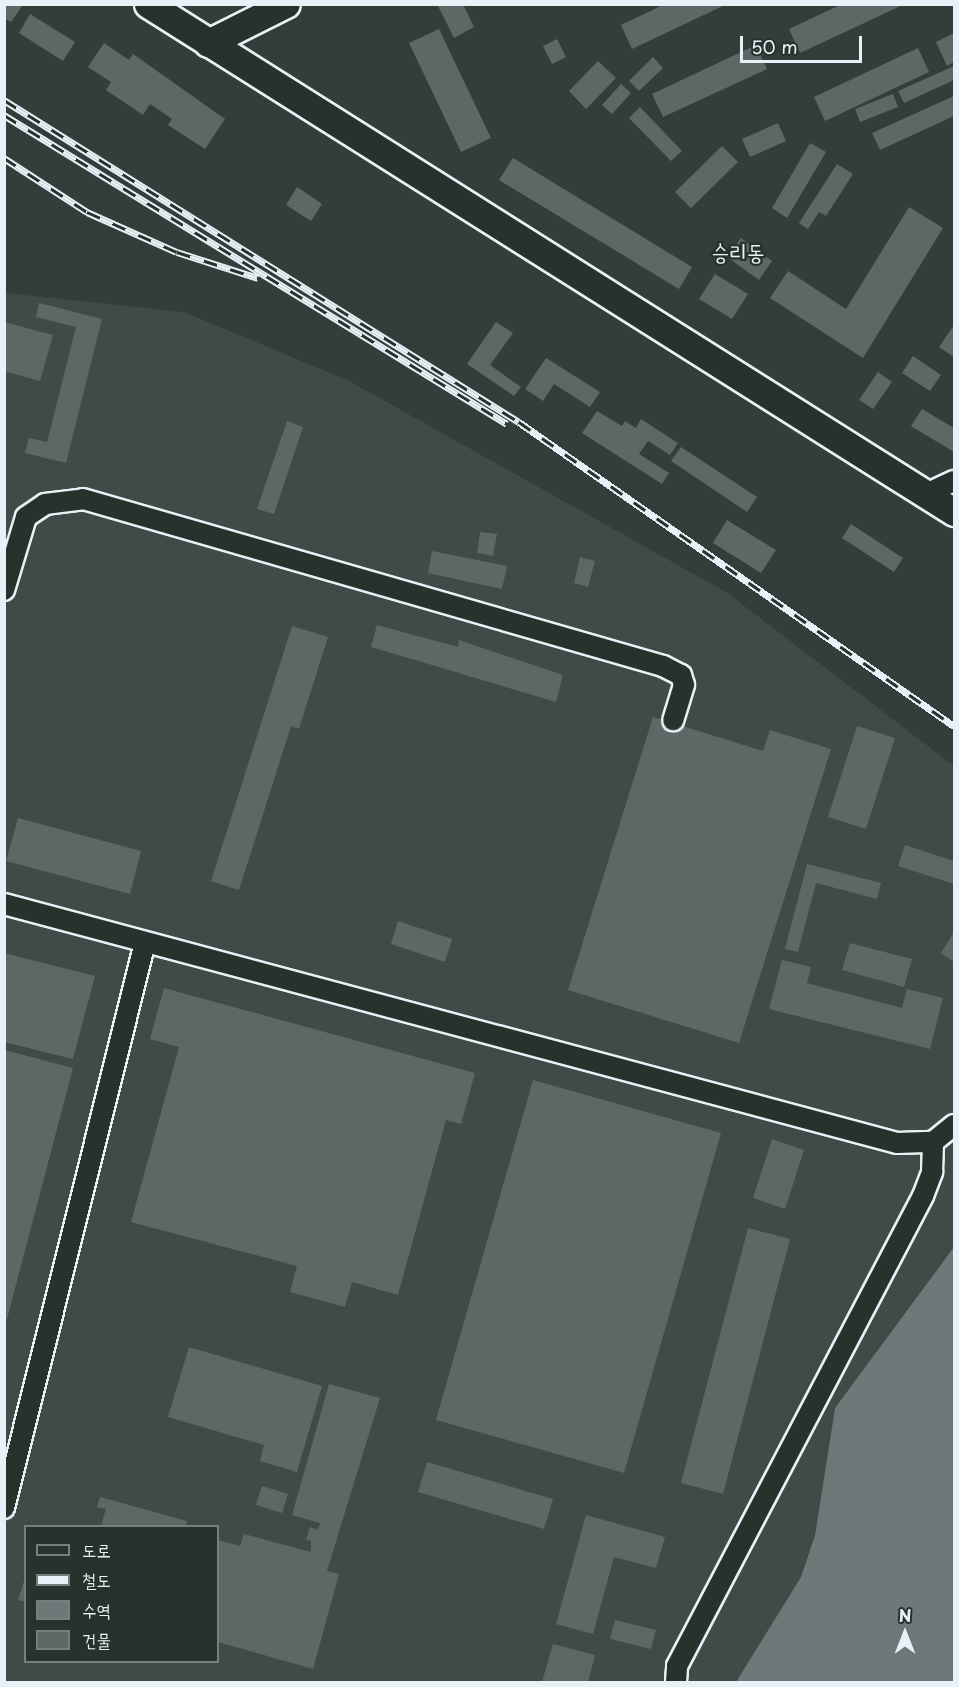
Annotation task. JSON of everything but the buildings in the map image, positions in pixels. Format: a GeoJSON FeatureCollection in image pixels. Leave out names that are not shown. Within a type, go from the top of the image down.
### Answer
{"type":"FeatureCollection","features":[{"type":"Feature","properties":{"kind":"main road"},"geometry":{"type":"LineString","coordinates":[[148,4],[954,512]]}},
{"type":"Feature","properties":{"kind":"main road"},"geometry":{"type":"LineString","coordinates":[[208,43],[286,4]]}},
{"type":"Feature","properties":{"kind":"street"},"geometry":{"type":"LineString","coordinates":[[926,494],[954,482]]}},
{"type":"Feature","properties":{"kind":"street"},"geometry":{"type":"LineString","coordinates":[[4,590],[27,517],[45,504],[84,500],[663,666],[681,675],[684,685],[673,720]]}},
{"type":"Feature","properties":{"kind":"street"},"geometry":{"type":"LineString","coordinates":[[4,904],[897,1143],[933,1142],[954,1125]]}},
{"type":"Feature","properties":{"kind":"street"},"geometry":{"type":"LineString","coordinates":[[4,1508],[146,942]]}},
{"type":"Feature","properties":{"kind":"street"},"geometry":{"type":"LineString","coordinates":[[676,1683],[677,1666],[923,1196],[932,1172],[933,1142]]}},
{"type":"Feature","properties":{"kind":"shaded area"},"geometry":{"type":"Polygon","coordinates":[[[5,293],[184,312],[349,381],[726,592],[954,766],[954,1247],[835,1408],[815,1535],[801,1577],[736,1682],[5,1682],[5,293]]]}},
{"type":"Feature","properties":{"kind":"water"},"geometry":{"type":"Polygon","coordinates":[[[954,1247],[954,1682],[736,1682],[801,1577],[815,1535],[835,1408],[954,1247]]]}},
{"type":"Feature","properties":{"kind":"railway"},"geometry":{"type":"LineString","coordinates":[[4,100],[519,422],[954,726]]}},
{"type":"Feature","properties":{"kind":"railway"},"geometry":{"type":"LineString","coordinates":[[4,115],[507,424]]}},
{"type":"Feature","properties":{"kind":"railway"},"geometry":{"type":"LineString","coordinates":[[4,158],[87,212],[177,252],[258,278]]}},
{"type":"Feature","properties":{"kind":"district","name":"승리동"},"geometry":{"type":"Point","coordinates":[738,251]}}]}
